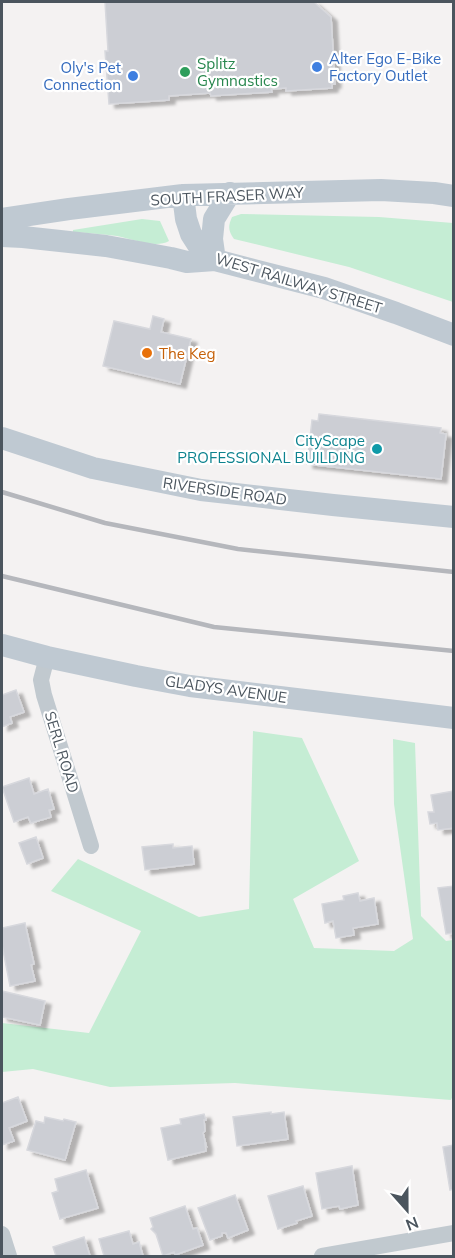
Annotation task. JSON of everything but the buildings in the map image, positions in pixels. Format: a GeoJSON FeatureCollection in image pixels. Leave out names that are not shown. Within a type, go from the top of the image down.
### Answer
{"type":"FeatureCollection","features":[{"type":"Feature","properties":{"kind":"street","name":"SOUTH FRASER WAY"},"geometry":{"type":"LineString","coordinates":[[2,219],[183,195],[381,190],[453,196]]}},
{"type":"Feature","properties":{"kind":"street"},"geometry":{"type":"LineString","coordinates":[[2,236],[106,246],[187,262],[215,260],[212,239],[214,219],[230,193]]}},
{"type":"Feature","properties":{"kind":"street","name":"WEST RAILWAY STREET"},"geometry":{"type":"LineString","coordinates":[[183,195],[186,219],[191,234],[200,248],[215,260],[324,288],[396,312],[453,335]]}},
{"type":"Feature","properties":{"kind":"street","name":"RIVERSIDE ROAD"},"geometry":{"type":"LineString","coordinates":[[2,438],[93,468],[201,490],[453,517]]}},
{"type":"Feature","properties":{"kind":"street","name":"GLADYS AVENUE"},"geometry":{"type":"LineString","coordinates":[[2,645],[47,657],[190,686],[453,717]]}},
{"type":"Feature","properties":{"kind":"street","name":"SERL ROAD"},"geometry":{"type":"LineString","coordinates":[[47,657],[41,680],[44,694],[91,846]]}},
{"type":"Feature","properties":{"kind":"street"},"geometry":{"type":"LineString","coordinates":[[322,1257],[453,1233]]}},
{"type":"Feature","properties":{"kind":"street"},"geometry":{"type":"LineString","coordinates":[[2,1234],[9,1257]]}},
{"type":"Feature","properties":{"kind":"green space"},"geometry":{"type":"Polygon","coordinates":[[[241,214],[379,217],[453,223],[453,302],[349,267],[234,239],[229,228],[230,223],[232,217],[241,214]]]}},
{"type":"Feature","properties":{"kind":"green space"},"geometry":{"type":"Polygon","coordinates":[[[142,219],[160,221],[169,241],[151,244],[117,236],[73,232],[73,230],[142,219]]]}},
{"type":"Feature","properties":{"kind":"green space"},"geometry":{"type":"Polygon","coordinates":[[[253,731],[302,738],[359,861],[293,899],[314,948],[394,951],[413,939],[394,804],[393,739],[415,743],[421,916],[446,941],[453,940],[454,1093],[451,1100],[235,1083],[110,1087],[33,1069],[2,1072],[2,1023],[89,1033],[141,931],[51,891],[78,859],[199,917],[249,909],[253,731]]]}},
{"type":"Feature","properties":{"kind":"railway"},"geometry":{"type":"LineString","coordinates":[[2,492],[105,523],[238,549],[454,572]]}},
{"type":"Feature","properties":{"kind":"railway"},"geometry":{"type":"LineString","coordinates":[[2,576],[214,627],[454,651]]}},
{"type":"Feature","properties":{"kind":"place","name":"Alter Ego E-Bike Factory Outlet"},"geometry":{"type":"Point","coordinates":[317,67]}},
{"type":"Feature","properties":{"kind":"place","name":"Splitz Gymnastics"},"geometry":{"type":"Point","coordinates":[185,72]}},
{"type":"Feature","properties":{"kind":"place","name":"Oly's Pet Connection"},"geometry":{"type":"Point","coordinates":[133,76]}},
{"type":"Feature","properties":{"kind":"place","name":"The Keg"},"geometry":{"type":"Point","coordinates":[147,353]}},
{"type":"Feature","properties":{"kind":"place","name":"CityScape PROFESSIONAL BUILDING"},"geometry":{"type":"Point","coordinates":[377,449]}}]}
